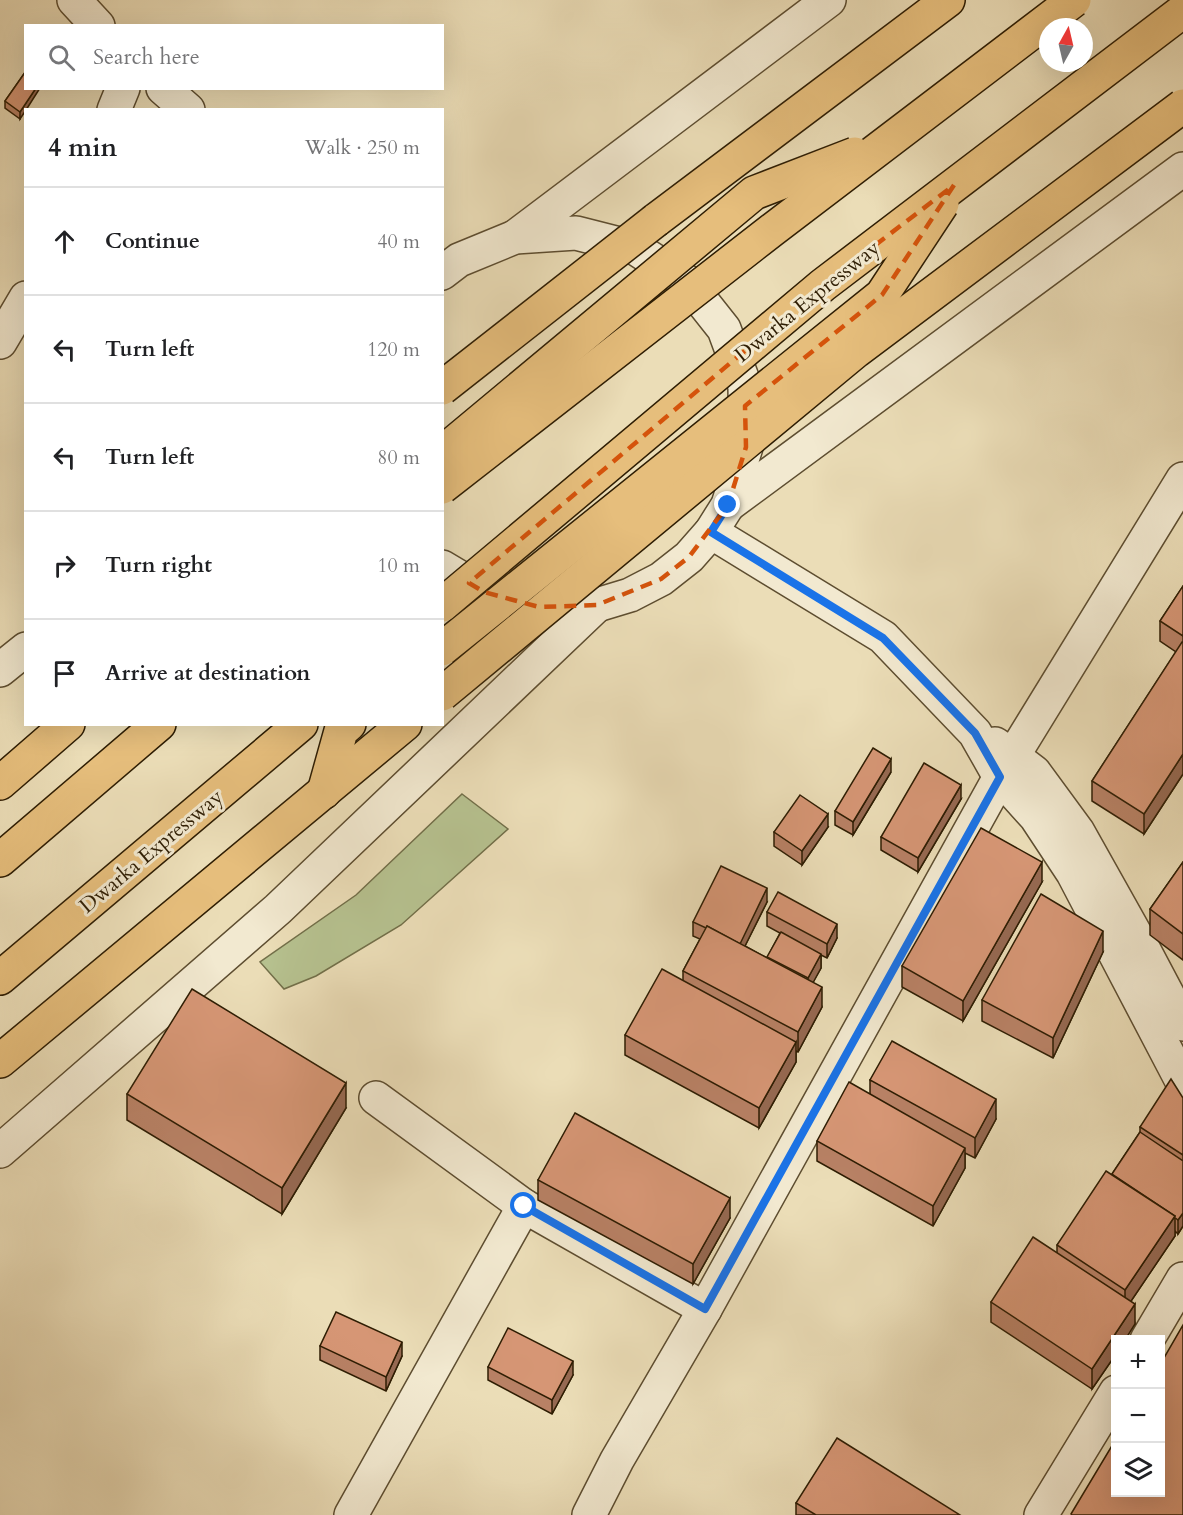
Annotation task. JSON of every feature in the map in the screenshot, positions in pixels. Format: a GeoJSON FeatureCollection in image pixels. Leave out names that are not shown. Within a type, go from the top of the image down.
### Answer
{"type":"FeatureCollection","features":[{"type":"Feature","properties":{"kind":"main road"},"geometry":{"type":"LineString","coordinates":[[444,386],[656,220],[948,0]]}},
{"type":"Feature","properties":{"kind":"main road"},"geometry":{"type":"LineString","coordinates":[[444,485],[1074,0]]}},
{"type":"Feature","properties":{"kind":"main road","name":"Dwarka Expressway"},"geometry":{"type":"LineString","coordinates":[[444,603],[823,285],[1183,11]]}},
{"type":"Feature","properties":{"kind":"main road"},"geometry":{"type":"LineString","coordinates":[[444,692],[856,351],[1183,106]]}},
{"type":"Feature","properties":{"kind":"main road"},"geometry":{"type":"LineString","coordinates":[[444,451],[754,193],[890,140]]}},
{"type":"Feature","properties":{"kind":"main road"},"geometry":{"type":"LineString","coordinates":[[444,647],[882,295],[954,185]]}},
{"type":"Feature","properties":{"kind":"main road"},"geometry":{"type":"LineString","coordinates":[[0,783],[66,726]]}},
{"type":"Feature","properties":{"kind":"main road"},"geometry":{"type":"LineString","coordinates":[[0,860],[157,726]]}},
{"type":"Feature","properties":{"kind":"main road","name":"Dwarka Expressway"},"geometry":{"type":"LineString","coordinates":[[0,978],[299,726]]}},
{"type":"Feature","properties":{"kind":"main road"},"geometry":{"type":"LineString","coordinates":[[324,792],[341,731],[347,726]]}},
{"type":"Feature","properties":{"kind":"main road"},"geometry":{"type":"LineString","coordinates":[[0,1061],[403,726]]}},
{"type":"Feature","properties":{"kind":"street"},"geometry":{"type":"LineString","coordinates":[[74,0],[96,24]]}},
{"type":"Feature","properties":{"kind":"street"},"geometry":{"type":"LineString","coordinates":[[448,263],[515,237],[830,0]]}},
{"type":"Feature","properties":{"kind":"street"},"geometry":{"type":"LineString","coordinates":[[115,108],[122,90]]}},
{"type":"Feature","properties":{"kind":"street"},"geometry":{"type":"LineString","coordinates":[[165,90],[186,108]]}},
{"type":"Feature","properties":{"kind":"street"},"geometry":{"type":"LineString","coordinates":[[444,568],[484,592],[539,608],[597,604],[630,595],[661,579],[689,557],[720,518],[1183,169]]}},
{"type":"Feature","properties":{"kind":"street"},"geometry":{"type":"LineString","coordinates":[[515,237],[576,233],[635,248],[686,281],[724,329],[745,386],[746,447],[720,518]]}},
{"type":"Feature","properties":{"kind":"street"},"geometry":{"type":"LineString","coordinates":[[0,342],[24,301]]}},
{"type":"Feature","properties":{"kind":"street"},"geometry":{"type":"LineString","coordinates":[[589,1515],[617,1460],[705,1309],[1007,766],[1183,479]]}},
{"type":"Feature","properties":{"kind":"street"},"geometry":{"type":"LineString","coordinates":[[720,518],[883,638],[1007,766],[1034,772],[1078,832],[1183,1083]]}},
{"type":"Feature","properties":{"kind":"street"},"geometry":{"type":"LineString","coordinates":[[0,1151],[278,909],[597,604]]}},
{"type":"Feature","properties":{"kind":"street"},"geometry":{"type":"LineString","coordinates":[[0,670],[24,651]]}},
{"type":"Feature","properties":{"kind":"street"},"geometry":{"type":"LineString","coordinates":[[1129,950],[1157,910]]}},
{"type":"Feature","properties":{"kind":"street"},"geometry":{"type":"LineString","coordinates":[[1129,950],[1183,1024]]}},
{"type":"Feature","properties":{"kind":"street"},"geometry":{"type":"LineString","coordinates":[[376,1098],[524,1206],[705,1309]]}},
{"type":"Feature","properties":{"kind":"street"},"geometry":{"type":"LineString","coordinates":[[351,1515],[524,1206]]}},
{"type":"Feature","properties":{"kind":"street"},"geometry":{"type":"LineString","coordinates":[[1150,1335],[1183,1279]]}},
{"type":"Feature","properties":{"kind":"street"},"geometry":{"type":"LineString","coordinates":[[1041,1515],[1111,1400]]}},
{"type":"Feature","properties":{"kind":"highlighted area"},"geometry":{"type":"Polygon","coordinates":[[[954,185],[882,295],[745,406],[746,447],[728,505],[689,557],[661,579],[597,605],[539,607],[484,592],[469,583],[823,285],[954,185]]]}},
{"type":"Feature","properties":{"kind":"green space"},"geometry":{"type":"Polygon","coordinates":[[[462,794],[508,829],[401,925],[316,976],[284,989],[260,962],[356,895],[462,794]]]}},
{"type":"Feature","properties":{"kind":"building"},"geometry":{"type":"Polygon","coordinates":[[[24,74],[24,90],[35,90],[20,112],[5,101],[24,74]]]}},
{"type":"Feature","properties":{"kind":"building"},"geometry":{"type":"Polygon","coordinates":[[[1183,586],[1183,636],[1160,621],[1183,586]]]}},
{"type":"Feature","properties":{"kind":"building"},"geometry":{"type":"Polygon","coordinates":[[[1182,642],[1183,754],[1144,814],[1092,781],[1182,642]]]}},
{"type":"Feature","properties":{"kind":"building"},"geometry":{"type":"Polygon","coordinates":[[[873,748],[891,759],[853,822],[835,811],[873,748]]]}},
{"type":"Feature","properties":{"kind":"building"},"geometry":{"type":"Polygon","coordinates":[[[924,763],[961,785],[918,858],[881,837],[924,763]]]}},
{"type":"Feature","properties":{"kind":"building"},"geometry":{"type":"Polygon","coordinates":[[[800,795],[828,814],[802,851],[774,832],[800,795]]]}},
{"type":"Feature","properties":{"kind":"building"},"geometry":{"type":"Polygon","coordinates":[[[981,828],[1042,862],[963,1001],[902,966],[981,828]]]}},
{"type":"Feature","properties":{"kind":"building"},"geometry":{"type":"Polygon","coordinates":[[[1183,862],[1183,934],[1150,909],[1183,862]]]}},
{"type":"Feature","properties":{"kind":"building"},"geometry":{"type":"Polygon","coordinates":[[[721,866],[767,888],[740,944],[707,926],[706,928],[693,922],[721,866]]]}},
{"type":"Feature","properties":{"kind":"building"},"geometry":{"type":"Polygon","coordinates":[[[778,892],[837,924],[827,944],[767,912],[778,892]]]}},
{"type":"Feature","properties":{"kind":"building"},"geometry":{"type":"Polygon","coordinates":[[[1041,894],[1103,931],[1053,1038],[982,1000],[1041,894]]]}},
{"type":"Feature","properties":{"kind":"building"},"geometry":{"type":"Polygon","coordinates":[[[707,926],[822,987],[798,1032],[683,971],[707,926]]]}},
{"type":"Feature","properties":{"kind":"building"},"geometry":{"type":"Polygon","coordinates":[[[781,932],[821,954],[808,978],[767,957],[781,932]]]}},
{"type":"Feature","properties":{"kind":"building"},"geometry":{"type":"Polygon","coordinates":[[[662,969],[796,1042],[759,1108],[625,1035],[662,969]]]}},
{"type":"Feature","properties":{"kind":"building"},"geometry":{"type":"Polygon","coordinates":[[[192,989],[346,1083],[282,1188],[127,1094],[192,989]]]}},
{"type":"Feature","properties":{"kind":"building"},"geometry":{"type":"Polygon","coordinates":[[[892,1041],[996,1099],[975,1138],[870,1080],[892,1041]]]}},
{"type":"Feature","properties":{"kind":"building"},"geometry":{"type":"Polygon","coordinates":[[[1171,1079],[1183,1098],[1183,1155],[1140,1127],[1171,1079]]]}},
{"type":"Feature","properties":{"kind":"building"},"geometry":{"type":"Polygon","coordinates":[[[849,1082],[965,1148],[933,1206],[817,1141],[849,1082]]]}},
{"type":"Feature","properties":{"kind":"building"},"geometry":{"type":"Polygon","coordinates":[[[575,1113],[730,1198],[693,1264],[538,1180],[575,1113]]]}},
{"type":"Feature","properties":{"kind":"building"},"geometry":{"type":"Polygon","coordinates":[[[1140,1132],[1183,1161],[1183,1213],[1178,1220],[1112,1174],[1140,1132]]]}},
{"type":"Feature","properties":{"kind":"building"},"geometry":{"type":"Polygon","coordinates":[[[1106,1171],[1175,1216],[1125,1290],[1057,1245],[1106,1171]]]}},
{"type":"Feature","properties":{"kind":"building"},"geometry":{"type":"Polygon","coordinates":[[[1033,1237],[1135,1304],[1114,1335],[1111,1335],[1111,1340],[1092,1369],[991,1302],[1033,1237]]]}},
{"type":"Feature","properties":{"kind":"building"},"geometry":{"type":"Polygon","coordinates":[[[336,1312],[402,1342],[386,1377],[320,1346],[336,1312]]]}},
{"type":"Feature","properties":{"kind":"building"},"geometry":{"type":"Polygon","coordinates":[[[1183,1325],[1183,1515],[1072,1515],[1111,1447],[1111,1497],[1165,1497],[1165,1356],[1183,1325]]]}},
{"type":"Feature","properties":{"kind":"building"},"geometry":{"type":"Polygon","coordinates":[[[508,1328],[573,1361],[552,1400],[488,1367],[508,1328]]]}},
{"type":"Feature","properties":{"kind":"building"},"geometry":{"type":"Polygon","coordinates":[[[837,1438],[960,1515],[816,1515],[796,1503],[837,1438]]]}},
{"type":"Feature","properties":{"kind":"route"},"geometry":{"type":"LineString","coordinates":[[524,1206],[705,1309],[1000,777],[975,733],[883,638],[711,532],[728,505]]}}]}
